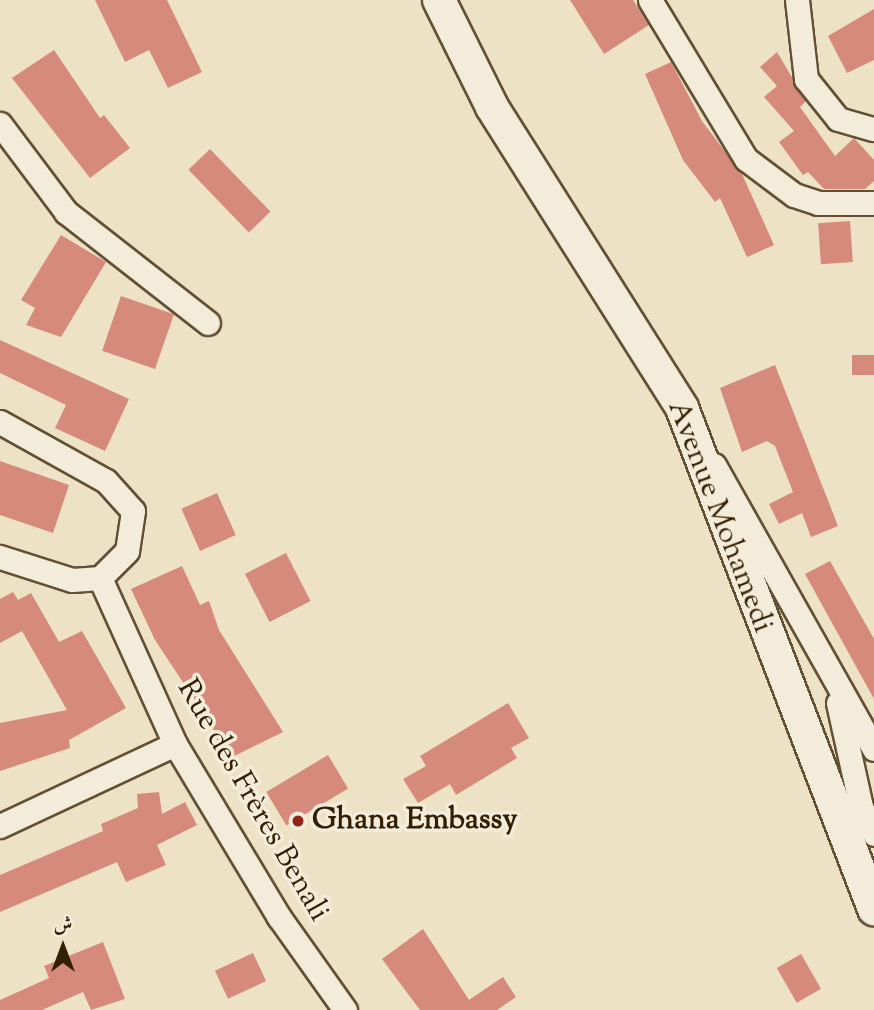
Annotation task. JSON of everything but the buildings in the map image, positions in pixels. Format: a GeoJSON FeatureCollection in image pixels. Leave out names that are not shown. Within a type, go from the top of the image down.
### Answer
{"type":"FeatureCollection","features":[{"type":"Feature","properties":{"kind":"main road","name":"Avenue Mohamedi"},"geometry":{"type":"LineString","coordinates":[[439,0],[492,107],[641,337],[692,431],[763,632],[874,909]]}},
{"type":"Feature","properties":{"kind":"street"},"geometry":{"type":"LineString","coordinates":[[650,0],[746,159],[794,195],[818,202],[874,203]]}},
{"type":"Feature","properties":{"kind":"street"},"geometry":{"type":"LineString","coordinates":[[797,0],[806,79],[838,119],[874,129]]}},
{"type":"Feature","properties":{"kind":"street"},"geometry":{"type":"LineString","coordinates":[[0,124],[66,212],[208,323]]}},
{"type":"Feature","properties":{"kind":"street"},"geometry":{"type":"LineString","coordinates":[[0,422],[123,495],[132,511],[132,536],[113,570],[100,578],[72,580],[0,557]]}},
{"type":"Feature","properties":{"kind":"street"},"geometry":{"type":"LineString","coordinates":[[692,431],[759,536],[834,683],[874,749]]}},
{"type":"Feature","properties":{"kind":"street","name":"Rue des Frères Benali"},"geometry":{"type":"LineString","coordinates":[[100,578],[175,744],[279,917],[345,1010]]}},
{"type":"Feature","properties":{"kind":"street"},"geometry":{"type":"LineString","coordinates":[[834,683],[861,807],[874,834]]}},
{"type":"Feature","properties":{"kind":"street"},"geometry":{"type":"LineString","coordinates":[[0,826],[175,744]]}},
{"type":"Feature","properties":{"kind":"place","name":"Ghana Embassy"},"geometry":{"type":"Point","coordinates":[298,821]}}]}
